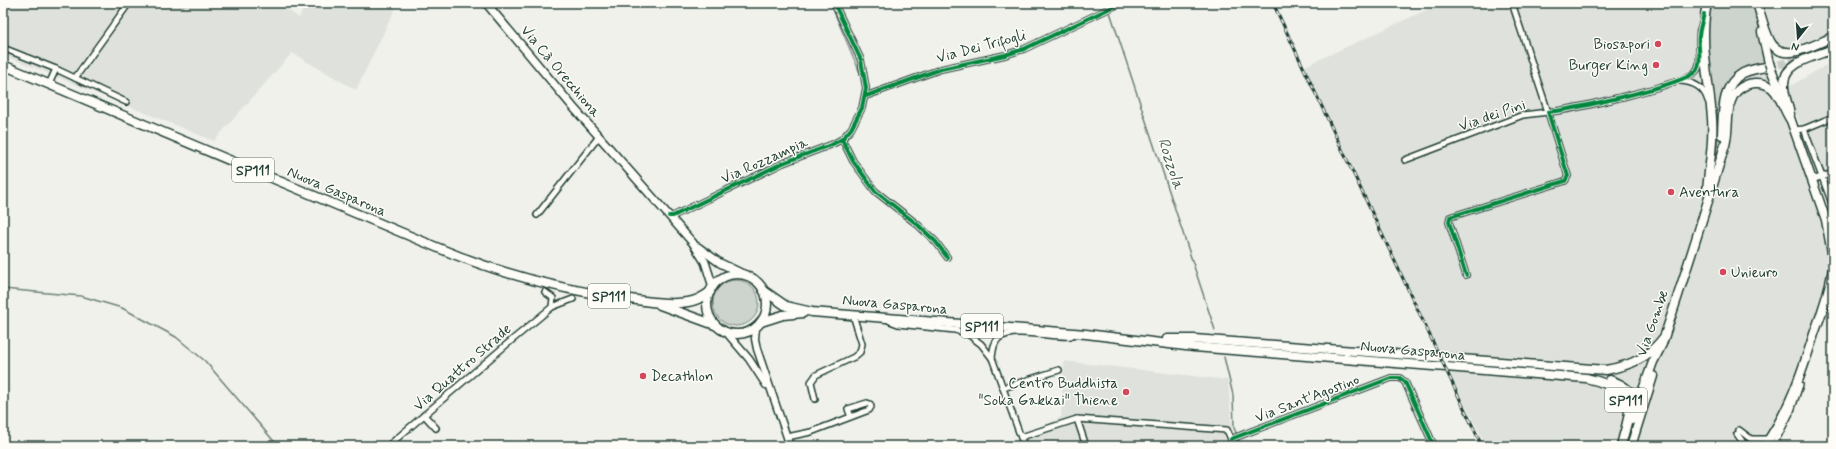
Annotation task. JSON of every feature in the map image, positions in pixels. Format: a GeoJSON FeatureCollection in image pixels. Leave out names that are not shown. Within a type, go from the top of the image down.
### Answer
{"type":"FeatureCollection","features":[{"type":"Feature","properties":{"kind":"main road","name":"Via Cà Orecchiona"},"geometry":{"type":"LineString","coordinates":[[486,3],[693,244],[705,262],[711,290]]}},
{"type":"Feature","properties":{"kind":"main road","name":"Via Gombe"},"geometry":{"type":"LineString","coordinates":[[1706,209],[1712,152],[1712,118],[1704,51],[1704,14],[1707,3]]}},
{"type":"Feature","properties":{"kind":"main road"},"geometry":{"type":"LineString","coordinates":[[1757,4],[1768,37],[1774,47],[1780,51],[1793,53],[1833,37]]}},
{"type":"Feature","properties":{"kind":"main road"},"geometry":{"type":"LineString","coordinates":[[1757,4],[1769,66],[1812,180],[1830,221],[1833,259]]}},
{"type":"Feature","properties":{"kind":"main road"},"geometry":{"type":"LineString","coordinates":[[1790,119],[1784,84],[1786,74],[1797,64],[1833,49]]}},
{"type":"Feature","properties":{"kind":"main road","name":"Nuova Gasparona"},"geometry":{"type":"LineString","coordinates":[[3,65],[460,258],[570,290],[648,302],[690,302],[703,297],[727,276],[739,274],[758,284],[763,290],[786,306],[812,312],[1086,334],[1194,347],[1586,378],[1605,383],[1615,388],[1626,398],[1628,405],[1628,418],[1622,446]]}},
{"type":"Feature","properties":{"kind":"main road"},"geometry":{"type":"LineString","coordinates":[[1722,156],[1723,110],[1728,90],[1732,82],[1744,73],[1769,66]]}},
{"type":"Feature","properties":{"kind":"main road"},"geometry":{"type":"LineString","coordinates":[[1722,156],[1726,141],[1732,98],[1738,90],[1744,86],[1759,82],[1772,88],[1790,119]]}},
{"type":"Feature","properties":{"kind":"main road","name":"Via Gombe"},"geometry":{"type":"LineString","coordinates":[[1622,446],[1637,402],[1663,341],[1722,156]]}},
{"type":"Feature","properties":{"kind":"main road","name":"Via Cà Orecchiona"},"geometry":{"type":"LineString","coordinates":[[693,244],[720,263],[745,276]]}},
{"type":"Feature","properties":{"kind":"main road"},"geometry":{"type":"LineString","coordinates":[[1759,446],[1767,440],[1793,391],[1828,292],[1833,269]]}},
{"type":"Feature","properties":{"kind":"main road"},"geometry":{"type":"LineString","coordinates":[[711,290],[707,300],[708,309],[715,325]]}},
{"type":"Feature","properties":{"kind":"main road"},"geometry":{"type":"LineString","coordinates":[[759,325],[767,306],[763,290]]}},
{"type":"Feature","properties":{"kind":"main road","name":"Nuova Gasparona"},"geometry":{"type":"LineString","coordinates":[[648,302],[715,325],[726,332],[739,334],[745,333],[759,325],[783,315],[812,312]]}},
{"type":"Feature","properties":{"kind":"main road","name":"Nuova Gasparona"},"geometry":{"type":"LineString","coordinates":[[1142,340],[1194,339],[1606,370],[1618,368],[1645,357],[1663,341]]}},
{"type":"Feature","properties":{"kind":"main road"},"geometry":{"type":"LineString","coordinates":[[1630,446],[1663,341]]}},
{"type":"Feature","properties":{"kind":"main road","name":"SP111"},"geometry":{"type":"LineString","coordinates":[[1586,378],[1606,379],[1623,386],[1632,394],[1637,402]]}},
{"type":"Feature","properties":{"kind":"main road"},"geometry":{"type":"LineString","coordinates":[[1636,429],[1637,402]]}},
{"type":"Feature","properties":{"kind":"street"},"geometry":{"type":"LineString","coordinates":[[76,78],[129,3]]}},
{"type":"Feature","properties":{"kind":"street"},"geometry":{"type":"LineString","coordinates":[[834,3],[861,60],[866,88],[866,96],[857,119],[842,139],[853,161],[875,190],[918,225],[936,242],[947,256]]}},
{"type":"Feature","properties":{"kind":"street","name":"Via Dei Trifogli"},"geometry":{"type":"LineString","coordinates":[[866,96],[941,69],[1005,55],[1024,49],[1121,3]]}},
{"type":"Feature","properties":{"kind":"street","name":"Via dei Pini"},"geometry":{"type":"LineString","coordinates":[[1405,160],[1523,115],[1548,112],[1512,3]]}},
{"type":"Feature","properties":{"kind":"street"},"geometry":{"type":"LineString","coordinates":[[1466,275],[1448,222],[1450,217],[1565,181],[1568,176],[1548,112],[1563,111],[1602,102],[1677,81],[1692,74],[1697,70],[1700,58],[1699,36],[1704,14]]}},
{"type":"Feature","properties":{"kind":"street"},"geometry":{"type":"LineString","coordinates":[[3,48],[56,69],[126,102]]}},
{"type":"Feature","properties":{"kind":"street"},"geometry":{"type":"LineString","coordinates":[[49,84],[56,69]]}},
{"type":"Feature","properties":{"kind":"street"},"geometry":{"type":"LineString","coordinates":[[1677,81],[1694,83],[1703,90],[1712,118]]}},
{"type":"Feature","properties":{"kind":"street"},"geometry":{"type":"LineString","coordinates":[[1794,130],[1804,129],[1833,117]]}},
{"type":"Feature","properties":{"kind":"street"},"geometry":{"type":"LineString","coordinates":[[1804,129],[1833,206]]}},
{"type":"Feature","properties":{"kind":"street","name":"Via Cà Orecchiona"},"geometry":{"type":"LineString","coordinates":[[537,215],[600,137]]}},
{"type":"Feature","properties":{"kind":"street","name":"Via Rozzampia"},"geometry":{"type":"LineString","coordinates":[[669,216],[673,216],[783,164],[842,139]]}},
{"type":"Feature","properties":{"kind":"street"},"geometry":{"type":"LineString","coordinates":[[1812,180],[1833,173]]}},
{"type":"Feature","properties":{"kind":"street"},"geometry":{"type":"LineString","coordinates":[[545,292],[553,298],[552,308]]}},
{"type":"Feature","properties":{"kind":"street","name":"Via Quattro Strade"},"geometry":{"type":"LineString","coordinates":[[388,446],[506,344],[552,308],[573,299]]}},
{"type":"Feature","properties":{"kind":"street"},"geometry":{"type":"LineString","coordinates":[[816,399],[812,382],[816,375],[854,357],[861,349],[862,344],[853,315]]}},
{"type":"Feature","properties":{"kind":"street"},"geometry":{"type":"LineString","coordinates":[[878,317],[898,324],[955,330],[968,334],[982,344],[992,358],[1024,446]]}},
{"type":"Feature","properties":{"kind":"street"},"geometry":{"type":"LineString","coordinates":[[759,325],[756,344],[770,390],[790,446]]}},
{"type":"Feature","properties":{"kind":"street"},"geometry":{"type":"LineString","coordinates":[[726,332],[749,359],[770,390]]}},
{"type":"Feature","properties":{"kind":"street"},"geometry":{"type":"LineString","coordinates":[[992,358],[993,347],[999,338],[1011,333],[1063,337],[1086,334]]}},
{"type":"Feature","properties":{"kind":"street"},"geometry":{"type":"LineString","coordinates":[[1773,446],[1796,399],[1807,364],[1810,346]]}},
{"type":"Feature","properties":{"kind":"street"},"geometry":{"type":"LineString","coordinates":[[1002,388],[1059,370]]}},
{"type":"Feature","properties":{"kind":"street","name":"Via Sant'Agostino"},"geometry":{"type":"LineString","coordinates":[[1236,437],[1391,378],[1400,378],[1405,382],[1432,446]]}},
{"type":"Feature","properties":{"kind":"street"},"geometry":{"type":"LineString","coordinates":[[424,415],[436,428]]}},
{"type":"Feature","properties":{"kind":"street"},"geometry":{"type":"LineString","coordinates":[[787,437],[810,432],[851,417]]}},
{"type":"Feature","properties":{"kind":"street"},"geometry":{"type":"LineString","coordinates":[[1021,437],[1076,419],[1227,430],[1236,437],[1234,446]]}},
{"type":"Feature","properties":{"kind":"street"},"geometry":{"type":"LineString","coordinates":[[1076,419],[1086,446]]}},
{"type":"Feature","properties":{"kind":"street"},"geometry":{"type":"LineString","coordinates":[[1743,446],[1738,432],[1751,439],[1767,440]]}},
{"type":"Feature","properties":{"kind":"shaded area"},"geometry":{"type":"Polygon","coordinates":[[[3,3],[279,3],[299,18],[306,3],[398,3],[356,90],[292,53],[214,141],[3,55],[3,3]]]}},
{"type":"Feature","properties":{"kind":"shaded area"},"geometry":{"type":"Polygon","coordinates":[[[830,3],[833,3],[856,53],[861,76],[830,3]]]}},
{"type":"Feature","properties":{"kind":"shaded area"},"geometry":{"type":"Polygon","coordinates":[[[1441,3],[1752,3],[1776,90],[1833,258],[1833,264],[1774,438],[1779,446],[1486,446],[1439,352],[1303,67],[1441,3]]]}},
{"type":"Feature","properties":{"kind":"shaded area"},"geometry":{"type":"Polygon","coordinates":[[[1711,3],[1754,3],[1766,64],[1734,76],[1719,125],[1721,152],[1715,169],[1718,137],[1706,54],[1708,10],[1711,3]]]}},
{"type":"Feature","properties":{"kind":"shaded area"},"geometry":{"type":"Polygon","coordinates":[[[1764,3],[1833,3],[1833,34],[1807,44],[1786,48],[1777,42],[1768,22],[1764,3]]]}},
{"type":"Feature","properties":{"kind":"shaded area"},"geometry":{"type":"Polygon","coordinates":[[[1833,61],[1833,215],[1787,88],[1833,61]]]}},
{"type":"Feature","properties":{"kind":"shaded area"},"geometry":{"type":"Polygon","coordinates":[[[731,280],[741,280],[749,284],[755,290],[759,298],[759,308],[755,316],[749,322],[741,326],[731,326],[723,322],[717,316],[713,308],[713,298],[717,290],[723,284],[731,280]]]}},
{"type":"Feature","properties":{"kind":"shaded area"},"geometry":{"type":"Polygon","coordinates":[[[1833,301],[1833,327],[1827,325],[1833,301]]]}},
{"type":"Feature","properties":{"kind":"shaded area"},"geometry":{"type":"Polygon","coordinates":[[[1064,361],[1228,380],[1232,428],[1239,446],[1007,446],[1061,417],[1064,361]]]}},
{"type":"Feature","properties":{"kind":"waterway","name":"Rozzola"},"geometry":{"type":"LineString","coordinates":[[1107,3],[1215,330]]}},
{"type":"Feature","properties":{"kind":"waterway"},"geometry":{"type":"LineString","coordinates":[[3,289],[81,296],[122,308],[176,337],[205,361],[278,446]]}},
{"type":"Feature","properties":{"kind":"waterway","name":"Rozzola"},"geometry":{"type":"LineString","coordinates":[[1224,357],[1233,395],[1234,428],[1237,435]]}},
{"type":"Feature","properties":{"kind":"waterway","name":"Rozzola"},"geometry":{"type":"LineString","coordinates":[[1238,439],[1241,446]]}},
{"type":"Feature","properties":{"kind":"tunnel"},"geometry":{"type":"LineString","coordinates":[[1767,67],[1785,63],[1833,44]]}},
{"type":"Feature","properties":{"kind":"railway"},"geometry":{"type":"LineString","coordinates":[[1273,3],[1482,446]]}},
{"type":"Feature","properties":{"kind":"cycle path"},"geometry":{"type":"LineString","coordinates":[[669,216],[673,216],[783,163],[833,144],[842,139],[851,129],[862,108],[866,88],[861,60],[834,3]]}},
{"type":"Feature","properties":{"kind":"cycle path"},"geometry":{"type":"LineString","coordinates":[[866,96],[941,69],[1005,55],[1024,49],[1121,3]]}},
{"type":"Feature","properties":{"kind":"cycle path"},"geometry":{"type":"LineString","coordinates":[[1466,275],[1449,222],[1450,217],[1565,181],[1568,176],[1548,112],[1579,107],[1650,90],[1687,77],[1696,71],[1698,67],[1699,35],[1704,14]]}},
{"type":"Feature","properties":{"kind":"cycle path"},"geometry":{"type":"LineString","coordinates":[[842,139],[853,161],[875,191],[918,225],[936,242],[947,257]]}},
{"type":"Feature","properties":{"kind":"cycle path"},"geometry":{"type":"LineString","coordinates":[[1231,439],[1391,378],[1400,378],[1405,382],[1434,446]]}},
{"type":"Feature","properties":{"kind":"place","name":"Biosapori"},"geometry":{"type":"Point","coordinates":[1658,44]}},
{"type":"Feature","properties":{"kind":"place","name":"Burger King"},"geometry":{"type":"Point","coordinates":[1656,65]}},
{"type":"Feature","properties":{"kind":"place","name":"Aventura"},"geometry":{"type":"Point","coordinates":[1671,192]}},
{"type":"Feature","properties":{"kind":"place","name":"Unieuro"},"geometry":{"type":"Point","coordinates":[1723,272]}},
{"type":"Feature","properties":{"kind":"place","name":"Decathlon"},"geometry":{"type":"Point","coordinates":[643,376]}},
{"type":"Feature","properties":{"kind":"place","name":"Centro Buddhista \"Soka Gakkai\" Thiene"},"geometry":{"type":"Point","coordinates":[1126,392]}}]}
